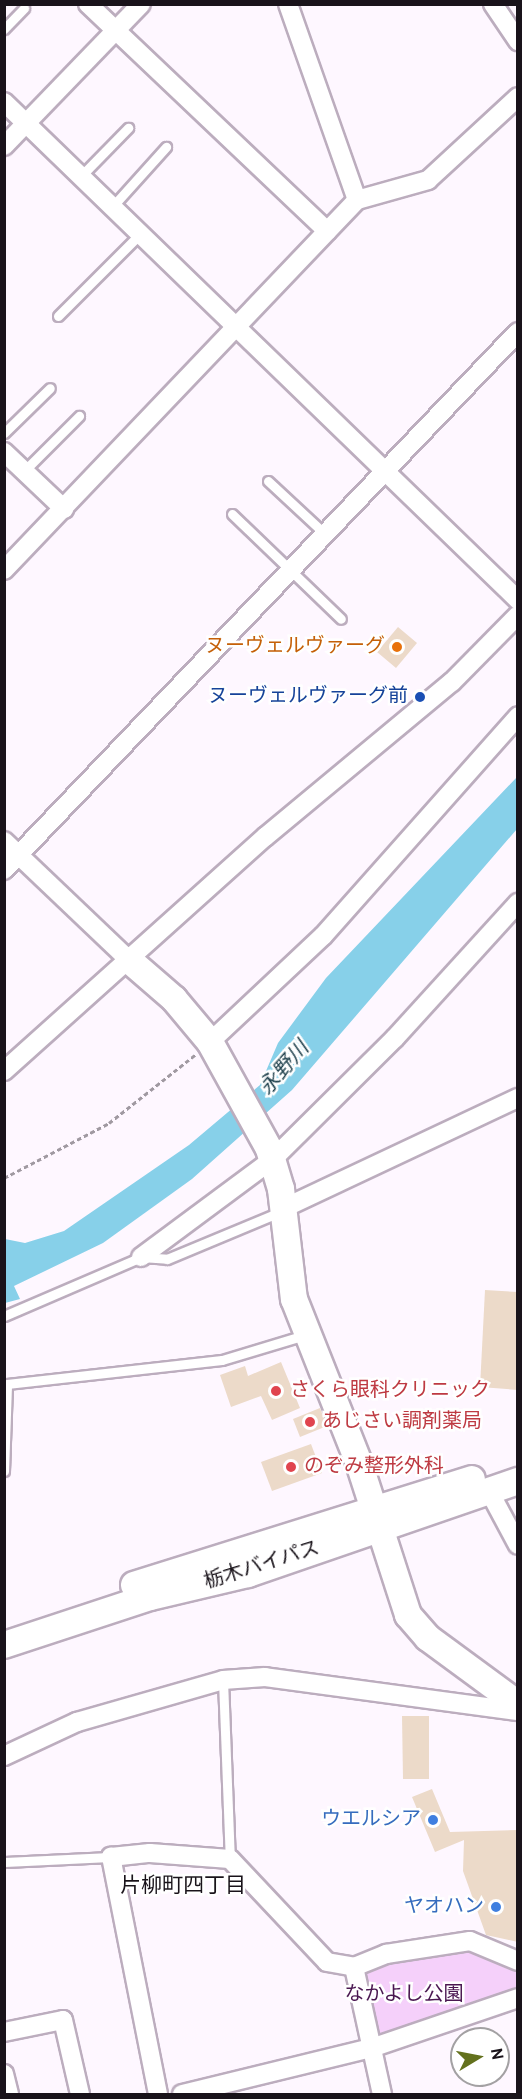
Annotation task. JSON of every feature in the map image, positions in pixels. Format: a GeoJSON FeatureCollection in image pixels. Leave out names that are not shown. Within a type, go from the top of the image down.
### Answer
{"type":"FeatureCollection","features":[{"type":"Feature","properties":{"kind":"main road"},"geometry":{"type":"LineString","coordinates":[[129,960],[174,999],[213,1047],[271,1154],[284,1208],[289,1279],[416,1626],[518,1704]]}},
{"type":"Feature","properties":{"kind":"main road","name":"栃木バイパス"},"geometry":{"type":"LineString","coordinates":[[4,1645],[150,1597],[248,1574],[378,1519],[518,1464]]}},
{"type":"Feature","properties":{"kind":"main road","name":"栃木バイパス"},"geometry":{"type":"LineString","coordinates":[[4,1627],[518,1481]]}},
{"type":"Feature","properties":{"kind":"street"},"geometry":{"type":"LineString","coordinates":[[88,4],[327,231]]}},
{"type":"Feature","properties":{"kind":"street"},"geometry":{"type":"LineString","coordinates":[[4,147],[141,4]]}},
{"type":"Feature","properties":{"kind":"street"},"geometry":{"type":"LineString","coordinates":[[288,4],[357,200]]}},
{"type":"Feature","properties":{"kind":"street"},"geometry":{"type":"LineString","coordinates":[[493,4],[518,41]]}},
{"type":"Feature","properties":{"kind":"street"},"geometry":{"type":"LineString","coordinates":[[4,570],[64,509],[234,325],[357,200],[428,180],[518,97]]}},
{"type":"Feature","properties":{"kind":"street"},"geometry":{"type":"LineString","coordinates":[[4,102],[518,600]]}},
{"type":"Feature","properties":{"kind":"street"},"geometry":{"type":"LineString","coordinates":[[4,870],[518,332]]}},
{"type":"Feature","properties":{"kind":"street"},"geometry":{"type":"LineString","coordinates":[[4,452],[64,509]]}},
{"type":"Feature","properties":{"kind":"street"},"geometry":{"type":"LineString","coordinates":[[4,1071],[265,837],[452,682],[518,615]]}},
{"type":"Feature","properties":{"kind":"street"},"geometry":{"type":"LineString","coordinates":[[213,1047],[323,936],[518,716]]}},
{"type":"Feature","properties":{"kind":"street"},"geometry":{"type":"LineString","coordinates":[[4,841],[129,960]]}},
{"type":"Feature","properties":{"kind":"street"},"geometry":{"type":"LineString","coordinates":[[141,1257],[224,1201],[387,1046],[518,903]]}},
{"type":"Feature","properties":{"kind":"street"},"geometry":{"type":"LineString","coordinates":[[284,1208],[518,1098]]}},
{"type":"Feature","properties":{"kind":"street"},"geometry":{"type":"LineString","coordinates":[[489,1491],[518,1545]]}},
{"type":"Feature","properties":{"kind":"street"},"geometry":{"type":"LineString","coordinates":[[4,1756],[77,1722],[223,1680],[265,1677],[518,1711]]}},
{"type":"Feature","properties":{"kind":"street"},"geometry":{"type":"LineString","coordinates":[[158,2094],[111,1857],[150,1853],[230,1859],[327,1962],[354,1967],[386,1954],[470,1941],[518,1961]]}},
{"type":"Feature","properties":{"kind":"street"},"geometry":{"type":"LineString","coordinates":[[354,1967],[382,2094]]}},
{"type":"Feature","properties":{"kind":"street"},"geometry":{"type":"LineString","coordinates":[[182,2094],[266,2086],[518,1998]]}},
{"type":"Feature","properties":{"kind":"street"},"geometry":{"type":"LineString","coordinates":[[4,2032],[63,2020],[80,2094]]}},
{"type":"Feature","properties":{"kind":"street"},"geometry":{"type":"LineString","coordinates":[[4,2074],[9,2094]]}},
{"type":"Feature","properties":{"kind":"lane"},"geometry":{"type":"LineString","coordinates":[[4,29],[24,8]]}},
{"type":"Feature","properties":{"kind":"lane"},"geometry":{"type":"LineString","coordinates":[[81,177],[128,128]]}},
{"type":"Feature","properties":{"kind":"lane"},"geometry":{"type":"LineString","coordinates":[[112,207],[166,147]]}},
{"type":"Feature","properties":{"kind":"lane"},"geometry":{"type":"LineString","coordinates":[[58,316],[140,234]]}},
{"type":"Feature","properties":{"kind":"lane"},"geometry":{"type":"LineString","coordinates":[[4,433],[50,388]]}},
{"type":"Feature","properties":{"kind":"lane"},"geometry":{"type":"LineString","coordinates":[[24,471],[79,416]]}},
{"type":"Feature","properties":{"kind":"lane"},"geometry":{"type":"LineString","coordinates":[[268,481],[324,533]]}},
{"type":"Feature","properties":{"kind":"lane"},"geometry":{"type":"LineString","coordinates":[[232,514],[341,619]]}},
{"type":"Feature","properties":{"kind":"lane"},"geometry":{"type":"LineString","coordinates":[[4,1316],[141,1257],[182,1254],[273,1218],[284,1208]]}},
{"type":"Feature","properties":{"kind":"lane"},"geometry":{"type":"LineString","coordinates":[[4,1472],[7,1384],[222,1360],[308,1334]]}},
{"type":"Feature","properties":{"kind":"lane"},"geometry":{"type":"LineString","coordinates":[[223,1680],[230,1859]]}},
{"type":"Feature","properties":{"kind":"lane"},"geometry":{"type":"LineString","coordinates":[[4,1862],[111,1857]]}},
{"type":"Feature","properties":{"kind":"path"},"geometry":{"type":"LineString","coordinates":[[4,1178],[109,1124],[213,1047]]}},
{"type":"Feature","properties":{"kind":"green space","name":"なかよし公園"},"geometry":{"type":"Polygon","coordinates":[[[473,1949],[517,1967],[517,1993],[384,2037],[376,2034],[365,1973],[391,1962],[473,1949]]]}},
{"type":"Feature","properties":{"kind":"water","name":"永野川"},"geometry":{"type":"Polygon","coordinates":[[[517,777],[517,829],[292,1090],[192,1179],[103,1243],[14,1286],[20,1299],[5,1303],[5,1239],[25,1243],[64,1231],[189,1145],[260,1085],[278,1043],[326,978],[517,777]]]}},
{"type":"Feature","properties":{"kind":"building","name":"ヌーヴェルヴァーグ"},"geometry":{"type":"Polygon","coordinates":[[[398,627],[417,643],[396,668],[377,652],[398,627]]]}},
{"type":"Feature","properties":{"kind":"building"},"geometry":{"type":"Polygon","coordinates":[[[485,1290],[518,1292],[518,1390],[480,1387],[485,1290]]]}},
{"type":"Feature","properties":{"kind":"building","name":"さくら眼科クリニック"},"geometry":{"type":"Polygon","coordinates":[[[281,1362],[300,1408],[272,1420],[261,1396],[231,1407],[220,1375],[245,1366],[248,1376],[281,1362]]]}},
{"type":"Feature","properties":{"kind":"building","name":"あじさい調剤薬局"},"geometry":{"type":"Polygon","coordinates":[[[320,1408],[327,1426],[300,1437],[293,1419],[320,1408]]]}},
{"type":"Feature","properties":{"kind":"building","name":"のぞみ整形外科"},"geometry":{"type":"Polygon","coordinates":[[[311,1444],[322,1473],[272,1491],[261,1462],[311,1444]]]}},
{"type":"Feature","properties":{"kind":"building"},"geometry":{"type":"Polygon","coordinates":[[[402,1716],[429,1716],[429,1779],[403,1779],[402,1716]]]}},
{"type":"Feature","properties":{"kind":"building","name":"ヤオハン"},"geometry":{"type":"Polygon","coordinates":[[[432,1789],[450,1832],[518,1830],[518,1942],[486,1935],[463,1871],[464,1840],[435,1852],[412,1797],[432,1789]]]}},
{"type":"Feature","properties":{"kind":"place","name":"ヌーヴェルヴァーグ"},"geometry":{"type":"Point","coordinates":[397,647]}},
{"type":"Feature","properties":{"kind":"place","name":"ヌーヴェルヴァーグ前"},"geometry":{"type":"Point","coordinates":[420,697]}},
{"type":"Feature","properties":{"kind":"place","name":"さくら眼科クリニック"},"geometry":{"type":"Point","coordinates":[276,1391]}},
{"type":"Feature","properties":{"kind":"place","name":"あじさい調剤薬局"},"geometry":{"type":"Point","coordinates":[310,1422]}},
{"type":"Feature","properties":{"kind":"place","name":"のぞみ整形外科"},"geometry":{"type":"Point","coordinates":[291,1467]}},
{"type":"Feature","properties":{"kind":"place","name":"ウエルシア"},"geometry":{"type":"Point","coordinates":[433,1820]}},
{"type":"Feature","properties":{"kind":"place","name":"ヤオハン"},"geometry":{"type":"Point","coordinates":[496,1907]}},
{"type":"Feature","properties":{"kind":"district","name":"片柳町四丁目"},"geometry":{"type":"Point","coordinates":[183,1887]}}]}
